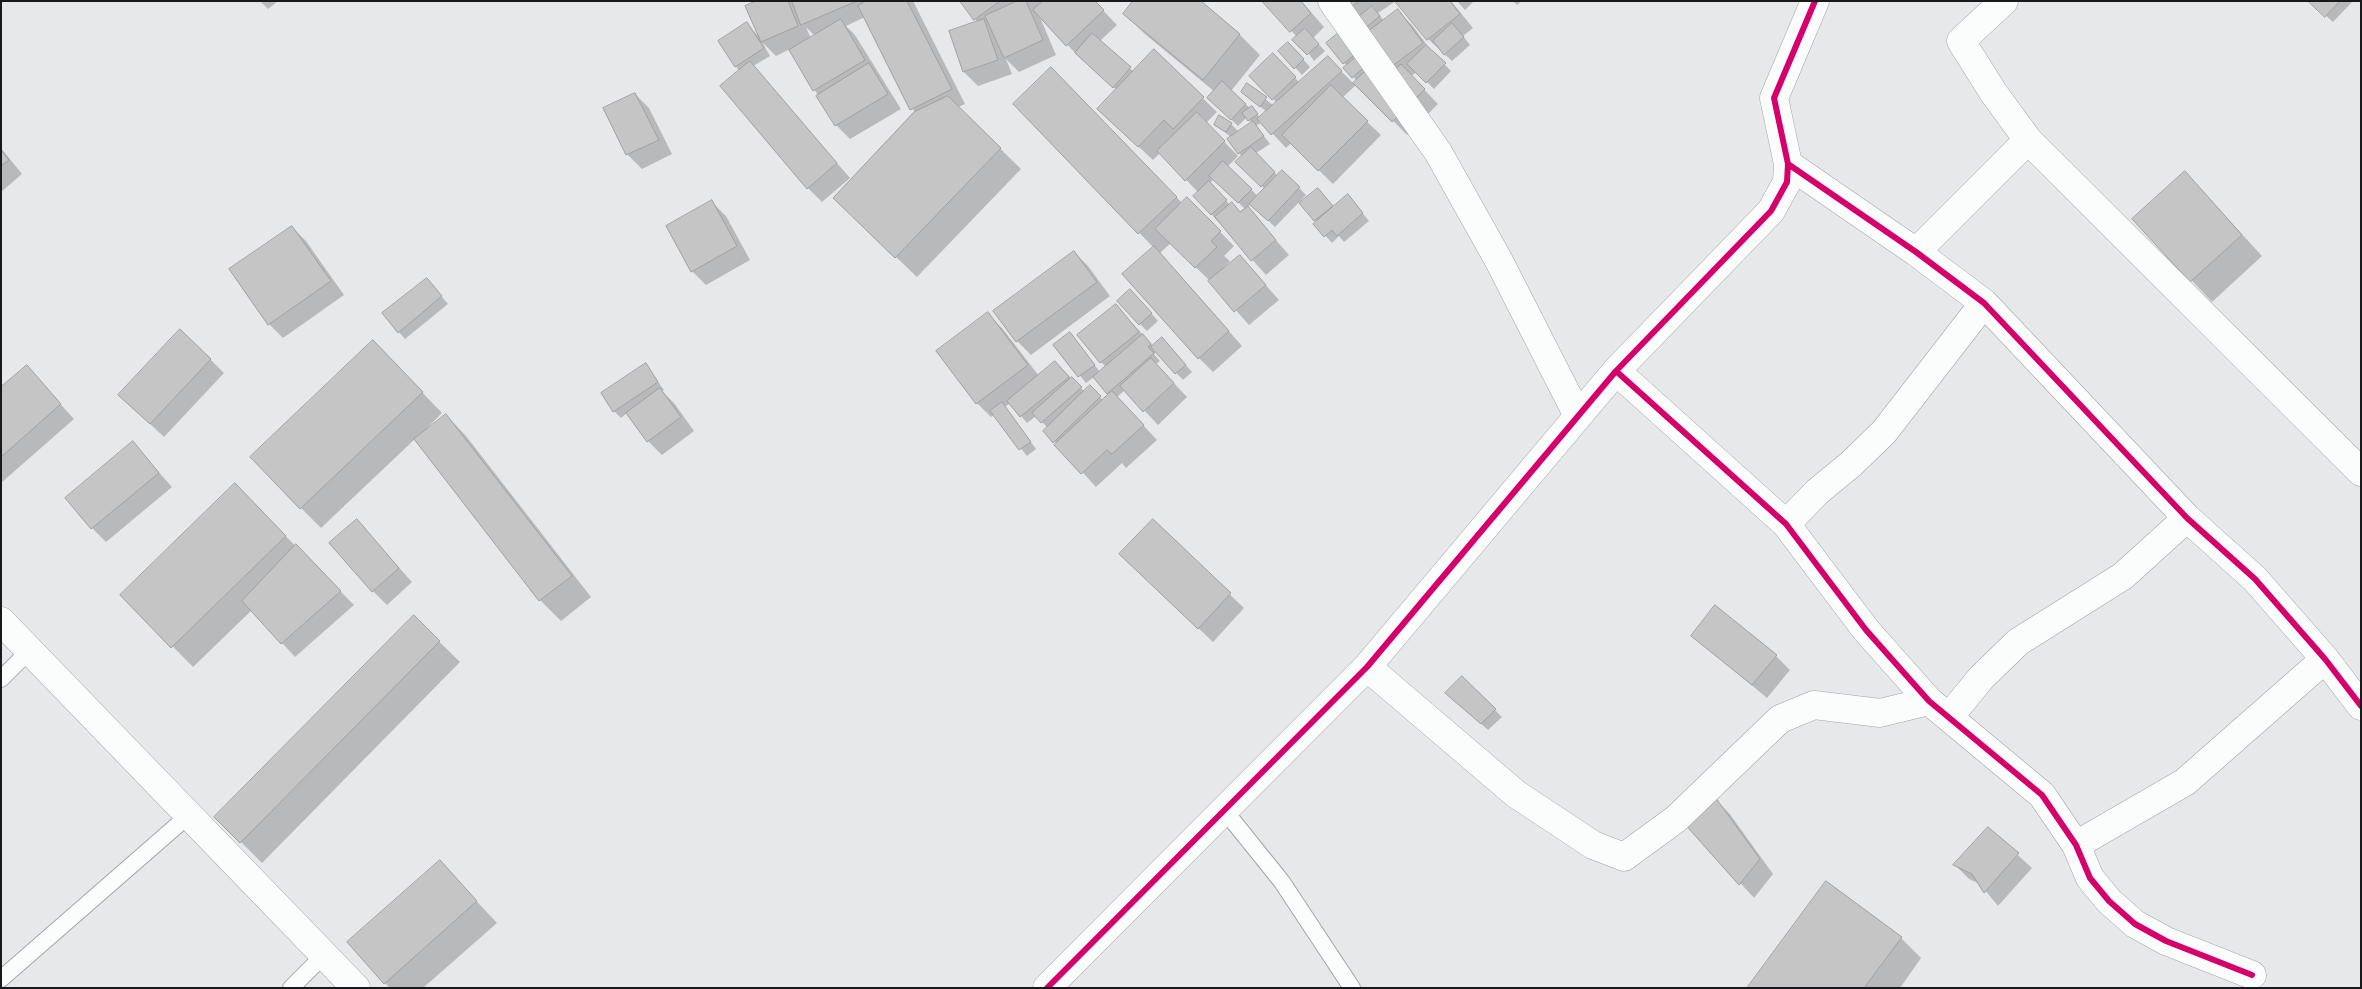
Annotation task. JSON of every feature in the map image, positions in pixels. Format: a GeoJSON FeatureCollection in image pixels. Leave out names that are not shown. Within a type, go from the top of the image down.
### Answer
{"type":"FeatureCollection","features":[{"type":"Feature","properties":{"kind":"street"},"geometry":{"type":"LineString","coordinates":[[1332,1],[1438,152],[1499,261],[1578,416]]}},
{"type":"Feature","properties":{"kind":"street"},"geometry":{"type":"LineString","coordinates":[[1050,987],[1367,666],[1616,371],[1771,211],[1787,182],[1788,164],[1774,98],[1815,1]]}},
{"type":"Feature","properties":{"kind":"street"},"geometry":{"type":"LineString","coordinates":[[2004,1],[1961,41],[1993,92],[2028,140],[2361,472]]}},
{"type":"Feature","properties":{"kind":"street"},"geometry":{"type":"LineString","coordinates":[[1916,252],[2028,140]]}},
{"type":"Feature","properties":{"kind":"street"},"geometry":{"type":"LineString","coordinates":[[1788,164],[1916,252],[1984,303],[2187,518],[2256,579],[2325,659],[2361,706]]}},
{"type":"Feature","properties":{"kind":"street"},"geometry":{"type":"LineString","coordinates":[[1786,524],[1817,492],[1851,464],[1884,432],[1984,303]]}},
{"type":"Feature","properties":{"kind":"street"},"geometry":{"type":"LineString","coordinates":[[1616,371],[1786,524],[1866,630],[1939,709],[2042,795],[2076,845],[2090,878],[2109,901],[2135,924],[2166,941],[2252,975]]}},
{"type":"Feature","properties":{"kind":"street"},"geometry":{"type":"LineString","coordinates":[[1367,666],[1516,794],[1593,845],[1624,857],[1676,819],[1780,719],[1814,705],[1880,713],[1939,709],[1981,678],[2018,642],[2123,576],[2187,518]]}},
{"type":"Feature","properties":{"kind":"street"},"geometry":{"type":"LineString","coordinates":[[1,620],[356,988]]}},
{"type":"Feature","properties":{"kind":"street"},"geometry":{"type":"LineString","coordinates":[[2076,845],[2185,782],[2325,659]]}},
{"type":"Feature","properties":{"kind":"lane"},"geometry":{"type":"LineString","coordinates":[[1,679],[30,650]]}},
{"type":"Feature","properties":{"kind":"lane"},"geometry":{"type":"LineString","coordinates":[[1225,811],[1282,882],[1352,988]]}},
{"type":"Feature","properties":{"kind":"lane"},"geometry":{"type":"LineString","coordinates":[[1,978],[189,815]]}},
{"type":"Feature","properties":{"kind":"lane"},"geometry":{"type":"LineString","coordinates":[[291,988],[324,954]]}},
{"type":"Feature","properties":{"kind":"building"},"geometry":{"type":"Polygon","coordinates":[[[756,1],[788,1],[798,26],[761,42],[745,6],[756,1]]]}},
{"type":"Feature","properties":{"kind":"building"},"geometry":{"type":"Polygon","coordinates":[[[792,1],[857,1],[801,25],[792,1]]]}},
{"type":"Feature","properties":{"kind":"building"},"geometry":{"type":"Polygon","coordinates":[[[866,1],[907,1],[952,89],[910,110],[858,6],[866,1]]]}},
{"type":"Feature","properties":{"kind":"building"},"geometry":{"type":"Polygon","coordinates":[[[960,1],[1000,1],[974,20],[960,1]]]}},
{"type":"Feature","properties":{"kind":"building"},"geometry":{"type":"Polygon","coordinates":[[[1017,1],[1026,1],[1043,40],[1004,58],[985,16],[1017,1]]]}},
{"type":"Feature","properties":{"kind":"building"},"geometry":{"type":"Polygon","coordinates":[[[1043,1],[1095,1],[1104,10],[1066,46],[1033,10],[1043,1]]]}},
{"type":"Feature","properties":{"kind":"building"},"geometry":{"type":"Polygon","coordinates":[[[1133,1],[1201,1],[1240,34],[1203,80],[1123,14],[1133,1]]]}},
{"type":"Feature","properties":{"kind":"building"},"geometry":{"type":"Polygon","coordinates":[[[1262,1],[1301,1],[1311,13],[1290,32],[1262,1]]]}},
{"type":"Feature","properties":{"kind":"building"},"geometry":{"type":"Polygon","coordinates":[[[1332,1],[1360,1],[1340,14],[1332,1]]]}},
{"type":"Feature","properties":{"kind":"building"},"geometry":{"type":"Polygon","coordinates":[[[1395,1],[1450,1],[1460,14],[1427,40],[1395,1]]]}},
{"type":"Feature","properties":{"kind":"building"},"geometry":{"type":"Polygon","coordinates":[[[2308,1],[2340,1],[2325,17],[2308,1]]]}},
{"type":"Feature","properties":{"kind":"building"},"geometry":{"type":"Polygon","coordinates":[[[1372,6],[1380,16],[1353,38],[1362,49],[1343,64],[1326,43],[1372,6]]]}},
{"type":"Feature","properties":{"kind":"building"},"geometry":{"type":"Polygon","coordinates":[[[1398,9],[1423,43],[1391,67],[1357,40],[1398,9]]]}},
{"type":"Feature","properties":{"kind":"building"},"geometry":{"type":"Polygon","coordinates":[[[841,19],[865,60],[813,91],[789,50],[841,19]]]}},
{"type":"Feature","properties":{"kind":"building"},"geometry":{"type":"Polygon","coordinates":[[[984,19],[998,60],[963,72],[949,31],[984,19]]]}},
{"type":"Feature","properties":{"kind":"building"},"geometry":{"type":"Polygon","coordinates":[[[747,22],[764,48],[735,67],[718,41],[747,22]]]}},
{"type":"Feature","properties":{"kind":"building"},"geometry":{"type":"Polygon","coordinates":[[[1452,23],[1464,37],[1444,55],[1433,41],[1452,23]]]}},
{"type":"Feature","properties":{"kind":"building"},"geometry":{"type":"Polygon","coordinates":[[[1305,28],[1319,44],[1307,55],[1292,40],[1305,28]]]}},
{"type":"Feature","properties":{"kind":"building"},"geometry":{"type":"Polygon","coordinates":[[[1092,33],[1131,67],[1113,88],[1075,53],[1092,33]]]}},
{"type":"Feature","properties":{"kind":"building"},"geometry":{"type":"Polygon","coordinates":[[[1288,42],[1304,59],[1294,69],[1278,51],[1288,42]]]}},
{"type":"Feature","properties":{"kind":"building"},"geometry":{"type":"Polygon","coordinates":[[[1426,45],[1446,63],[1426,83],[1407,64],[1426,45]]]}},
{"type":"Feature","properties":{"kind":"building"},"geometry":{"type":"Polygon","coordinates":[[[1154,49],[1204,97],[1173,129],[1164,120],[1138,147],[1097,109],[1154,49]]]}},
{"type":"Feature","properties":{"kind":"building"},"geometry":{"type":"Polygon","coordinates":[[[1362,52],[1371,61],[1352,78],[1343,68],[1362,52]]]}},
{"type":"Feature","properties":{"kind":"building"},"geometry":{"type":"Polygon","coordinates":[[[1273,53],[1296,77],[1272,100],[1249,76],[1273,53]]]}},
{"type":"Feature","properties":{"kind":"building"},"geometry":{"type":"Polygon","coordinates":[[[1328,56],[1342,71],[1271,135],[1257,119],[1328,56]]]}},
{"type":"Feature","properties":{"kind":"building"},"geometry":{"type":"Polygon","coordinates":[[[1379,58],[1392,72],[1401,64],[1425,89],[1392,122],[1353,83],[1379,58]]]}},
{"type":"Feature","properties":{"kind":"building"},"geometry":{"type":"Polygon","coordinates":[[[750,61],[837,163],[807,189],[720,86],[750,61]]]}},
{"type":"Feature","properties":{"kind":"building"},"geometry":{"type":"Polygon","coordinates":[[[869,63],[888,94],[835,126],[816,96],[869,63]]]}},
{"type":"Feature","properties":{"kind":"building"},"geometry":{"type":"Polygon","coordinates":[[[1051,67],[1177,197],[1138,234],[1013,104],[1051,67]]]}},
{"type":"Feature","properties":{"kind":"building"},"geometry":{"type":"Polygon","coordinates":[[[1222,81],[1246,104],[1231,120],[1207,98],[1222,81]]]}},
{"type":"Feature","properties":{"kind":"building"},"geometry":{"type":"Polygon","coordinates":[[[1247,83],[1267,97],[1260,107],[1241,92],[1247,83]]]}},
{"type":"Feature","properties":{"kind":"building"},"geometry":{"type":"Polygon","coordinates":[[[1331,85],[1368,121],[1318,171],[1282,135],[1331,85]]]}},
{"type":"Feature","properties":{"kind":"building"},"geometry":{"type":"Polygon","coordinates":[[[635,93],[659,140],[626,155],[603,108],[635,93]]]}},
{"type":"Feature","properties":{"kind":"building"},"geometry":{"type":"Polygon","coordinates":[[[948,96],[1001,148],[895,258],[833,198],[914,112],[948,96]]]}},
{"type":"Feature","properties":{"kind":"building"},"geometry":{"type":"Polygon","coordinates":[[[1252,106],[1258,114],[1248,121],[1242,113],[1252,106]]]}},
{"type":"Feature","properties":{"kind":"building"},"geometry":{"type":"Polygon","coordinates":[[[1197,112],[1225,141],[1185,181],[1157,151],[1197,112]]]}},
{"type":"Feature","properties":{"kind":"building"},"geometry":{"type":"Polygon","coordinates":[[[1219,115],[1232,123],[1226,132],[1214,125],[1219,115]]]}},
{"type":"Feature","properties":{"kind":"building"},"geometry":{"type":"Polygon","coordinates":[[[1253,121],[1264,136],[1238,154],[1227,139],[1253,121]]]}},
{"type":"Feature","properties":{"kind":"building"},"geometry":{"type":"Polygon","coordinates":[[[1251,147],[1275,172],[1261,187],[1235,162],[1251,147]]]}},
{"type":"Feature","properties":{"kind":"building"},"geometry":{"type":"Polygon","coordinates":[[[1,150],[9,160],[1,166],[1,150]]]}},
{"type":"Feature","properties":{"kind":"building"},"geometry":{"type":"Polygon","coordinates":[[[1223,161],[1252,189],[1238,203],[1209,176],[1223,161]]]}},
{"type":"Feature","properties":{"kind":"building"},"geometry":{"type":"Polygon","coordinates":[[[1282,170],[1300,187],[1268,221],[1249,204],[1282,170]]]}},
{"type":"Feature","properties":{"kind":"building"},"geometry":{"type":"Polygon","coordinates":[[[2185,171],[2242,235],[2190,282],[2132,219],[2185,171]]]}},
{"type":"Feature","properties":{"kind":"building"},"geometry":{"type":"Polygon","coordinates":[[[1209,181],[1227,200],[1211,215],[1193,196],[1209,181]]]}},
{"type":"Feature","properties":{"kind":"building"},"geometry":{"type":"Polygon","coordinates":[[[1318,188],[1333,206],[1314,221],[1299,203],[1318,188]]]}},
{"type":"Feature","properties":{"kind":"building"},"geometry":{"type":"Polygon","coordinates":[[[1348,194],[1363,213],[1337,236],[1332,230],[1324,237],[1313,224],[1348,194]]]}},
{"type":"Feature","properties":{"kind":"building"},"geometry":{"type":"Polygon","coordinates":[[[1187,197],[1221,231],[1211,241],[1217,247],[1195,268],[1155,229],[1187,197]]]}},
{"type":"Feature","properties":{"kind":"building"},"geometry":{"type":"Polygon","coordinates":[[[712,200],[737,246],[691,272],[666,226],[712,200]]]}},
{"type":"Feature","properties":{"kind":"building"},"geometry":{"type":"Polygon","coordinates":[[[1232,202],[1240,212],[1248,206],[1276,240],[1251,261],[1215,217],[1232,202]]]}},
{"type":"Feature","properties":{"kind":"building"},"geometry":{"type":"Polygon","coordinates":[[[292,226],[331,281],[268,325],[229,269],[292,226]]]}},
{"type":"Feature","properties":{"kind":"building"},"geometry":{"type":"Polygon","coordinates":[[[1154,246],[1229,331],[1198,359],[1122,274],[1154,246]]]}},
{"type":"Feature","properties":{"kind":"building"},"geometry":{"type":"Polygon","coordinates":[[[1074,251],[1097,282],[1016,342],[993,311],[1074,251]]]}},
{"type":"Feature","properties":{"kind":"building"},"geometry":{"type":"Polygon","coordinates":[[[1240,255],[1266,285],[1234,312],[1208,281],[1240,255]]]}},
{"type":"Feature","properties":{"kind":"building"},"geometry":{"type":"Polygon","coordinates":[[[427,278],[442,296],[398,333],[382,313],[427,278]]]}},
{"type":"Feature","properties":{"kind":"building"},"geometry":{"type":"Polygon","coordinates":[[[1130,289],[1152,313],[1139,325],[1117,301],[1130,289]]]}},
{"type":"Feature","properties":{"kind":"building"},"geometry":{"type":"Polygon","coordinates":[[[1116,304],[1139,332],[1100,363],[1077,335],[1116,304]]]}},
{"type":"Feature","properties":{"kind":"building"},"geometry":{"type":"Polygon","coordinates":[[[988,312],[1028,365],[976,404],[936,351],[988,312]]]}},
{"type":"Feature","properties":{"kind":"building"},"geometry":{"type":"Polygon","coordinates":[[[180,329],[211,359],[150,424],[118,395],[180,329]]]}},
{"type":"Feature","properties":{"kind":"building"},"geometry":{"type":"Polygon","coordinates":[[[1070,332],[1095,365],[1078,377],[1053,345],[1070,332]]]}},
{"type":"Feature","properties":{"kind":"building"},"geometry":{"type":"Polygon","coordinates":[[[1143,334],[1151,344],[1148,347],[1154,353],[1107,394],[1093,377],[1143,334]]]}},
{"type":"Feature","properties":{"kind":"building"},"geometry":{"type":"Polygon","coordinates":[[[1162,337],[1186,365],[1175,374],[1151,347],[1162,337]]]}},
{"type":"Feature","properties":{"kind":"building"},"geometry":{"type":"Polygon","coordinates":[[[373,340],[423,392],[300,509],[250,457],[373,340]]]}},
{"type":"Feature","properties":{"kind":"building"},"geometry":{"type":"Polygon","coordinates":[[[1151,358],[1174,383],[1143,412],[1120,386],[1151,358]]]}},
{"type":"Feature","properties":{"kind":"building"},"geometry":{"type":"Polygon","coordinates":[[[1055,361],[1069,377],[1020,417],[1007,401],[1055,361]]]}},
{"type":"Feature","properties":{"kind":"building"},"geometry":{"type":"Polygon","coordinates":[[[646,363],[658,382],[613,412],[601,393],[646,363]]]}},
{"type":"Feature","properties":{"kind":"building"},"geometry":{"type":"Polygon","coordinates":[[[27,365],[61,404],[1,457],[1,387],[27,365]]]}},
{"type":"Feature","properties":{"kind":"building"},"geometry":{"type":"Polygon","coordinates":[[[1072,377],[1082,387],[1041,423],[1032,413],[1072,377]]]}},
{"type":"Feature","properties":{"kind":"building"},"geometry":{"type":"Polygon","coordinates":[[[1090,385],[1101,396],[1053,443],[1043,431],[1090,385]]]}},
{"type":"Feature","properties":{"kind":"building"},"geometry":{"type":"Polygon","coordinates":[[[660,388],[681,417],[647,442],[626,413],[660,388]]]}},
{"type":"Feature","properties":{"kind":"building"},"geometry":{"type":"Polygon","coordinates":[[[1112,391],[1144,425],[1112,454],[1107,450],[1081,474],[1054,445],[1112,391]]]}},
{"type":"Feature","properties":{"kind":"building"},"geometry":{"type":"Polygon","coordinates":[[[1002,402],[1031,442],[1019,450],[990,411],[1002,402]]]}},
{"type":"Feature","properties":{"kind":"building"},"geometry":{"type":"Polygon","coordinates":[[[446,414],[572,576],[539,601],[414,439],[446,414]]]}},
{"type":"Feature","properties":{"kind":"building"},"geometry":{"type":"Polygon","coordinates":[[[133,441],[159,473],[91,529],[65,498],[133,441]]]}},
{"type":"Feature","properties":{"kind":"building"},"geometry":{"type":"Polygon","coordinates":[[[235,483],[286,536],[171,648],[120,595],[235,483]]]}},
{"type":"Feature","properties":{"kind":"building"},"geometry":{"type":"Polygon","coordinates":[[[357,519],[399,568],[372,592],[329,543],[357,519]]]}},
{"type":"Feature","properties":{"kind":"building"},"geometry":{"type":"Polygon","coordinates":[[[1153,519],[1231,593],[1198,629],[1119,554],[1153,519]]]}},
{"type":"Feature","properties":{"kind":"building"},"geometry":{"type":"Polygon","coordinates":[[[296,544],[341,591],[281,644],[242,601],[296,544]]]}},
{"type":"Feature","properties":{"kind":"building"},"geometry":{"type":"Polygon","coordinates":[[[1715,605],[1777,655],[1752,685],[1691,636],[1715,605]]]}},
{"type":"Feature","properties":{"kind":"building"},"geometry":{"type":"Polygon","coordinates":[[[414,615],[440,641],[240,843],[214,817],[414,615]]]}},
{"type":"Feature","properties":{"kind":"building"},"geometry":{"type":"Polygon","coordinates":[[[1462,676],[1496,709],[1481,724],[1445,693],[1462,676]]]}},
{"type":"Feature","properties":{"kind":"building"},"geometry":{"type":"Polygon","coordinates":[[[1715,797],[1760,859],[1739,885],[1682,821],[1715,797]]]}},
{"type":"Feature","properties":{"kind":"building"},"geometry":{"type":"Polygon","coordinates":[[[1988,827],[2019,853],[1984,893],[1972,874],[1953,865],[1988,827]]]}},
{"type":"Feature","properties":{"kind":"building"},"geometry":{"type":"Polygon","coordinates":[[[440,860],[477,901],[384,984],[347,942],[440,860]]]}},
{"type":"Feature","properties":{"kind":"building"},"geometry":{"type":"Polygon","coordinates":[[[1826,881],[1902,937],[1864,988],[1747,988],[1826,881]]]}},
{"type":"Feature","properties":{"kind":"cycle path"},"geometry":{"type":"LineString","coordinates":[[1047,988],[1367,667],[1616,371],[1771,211],[1787,182],[1788,164],[1774,98],[1815,1]]}},
{"type":"Feature","properties":{"kind":"cycle path"},"geometry":{"type":"LineString","coordinates":[[1788,164],[1916,252],[1984,303],[2187,518],[2255,579],[2325,659],[2361,706]]}},
{"type":"Feature","properties":{"kind":"cycle path"},"geometry":{"type":"LineString","coordinates":[[1616,371],[1786,524],[1866,630],[1929,701],[2042,795],[2076,845],[2090,878],[2109,901],[2135,924],[2166,941],[2252,975]]}}]}
